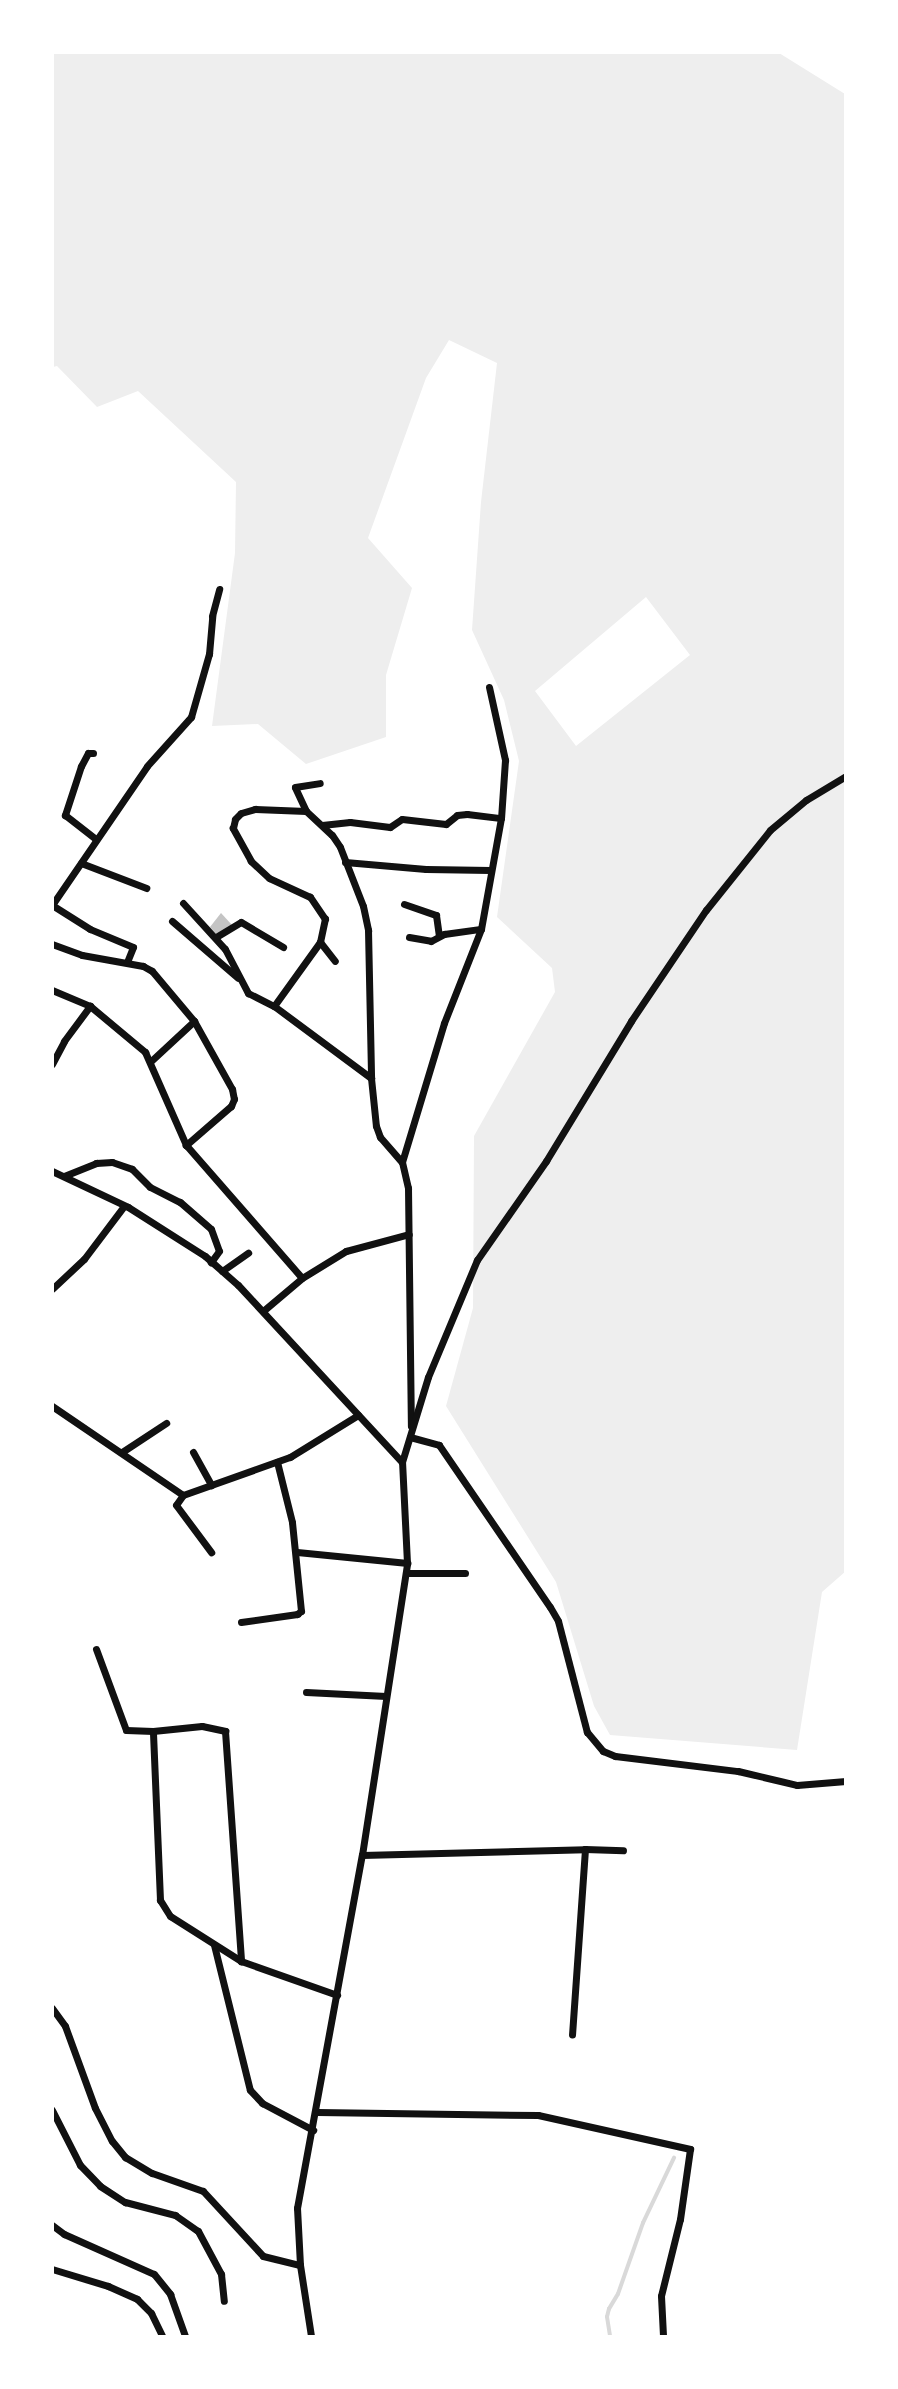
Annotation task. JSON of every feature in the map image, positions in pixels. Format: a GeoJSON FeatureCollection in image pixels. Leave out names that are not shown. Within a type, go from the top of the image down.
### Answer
{"type":"FeatureCollection","features":[{"type":"Feature","properties":{"kind":"street"},"geometry":{"type":"LineString","coordinates":[[127,962],[133,947],[90,929],[52,905],[147,766],[191,717],[209,654],[212,616],[219,589]]}},
{"type":"Feature","properties":{"kind":"street"},"geometry":{"type":"LineString","coordinates":[[401,1162],[444,1023],[481,929],[489,870],[501,818],[505,760],[489,687]]}},
{"type":"Feature","properties":{"kind":"street"},"geometry":{"type":"LineString","coordinates":[[93,752],[88,753],[81,766],[65,815],[96,839]]}},
{"type":"Feature","properties":{"kind":"street"},"geometry":{"type":"LineString","coordinates":[[311,2336],[300,2265],[297,2208],[317,2112],[362,1855],[406,1573],[402,1462],[438,1352],[477,1260],[546,1161],[631,1021],[706,910],[770,830],[806,800],[845,776]]}},
{"type":"Feature","properties":{"kind":"street"},"geometry":{"type":"LineString","coordinates":[[320,783],[295,787],[306,811],[340,846],[363,905],[368,930],[374,1113],[380,1137],[401,1162],[408,1188],[410,1434]]}},
{"type":"Feature","properties":{"kind":"street"},"geometry":{"type":"LineString","coordinates":[[274,1006],[320,942],[325,919],[321,909],[310,897],[262,873],[251,861],[233,828],[235,819],[247,810],[306,811]]}},
{"type":"Feature","properties":{"kind":"street"},"geometry":{"type":"LineString","coordinates":[[322,825],[350,822],[390,827],[402,819],[446,824],[457,815],[467,814],[501,818]]}},
{"type":"Feature","properties":{"kind":"street"},"geometry":{"type":"LineString","coordinates":[[345,862],[426,869],[489,870]]}},
{"type":"Feature","properties":{"kind":"street"},"geometry":{"type":"LineString","coordinates":[[81,863],[146,888]]}},
{"type":"Feature","properties":{"kind":"street"},"geometry":{"type":"LineString","coordinates":[[183,903],[216,937],[230,956],[240,981]]}},
{"type":"Feature","properties":{"kind":"street"},"geometry":{"type":"LineString","coordinates":[[404,904],[436,915],[439,936]]}},
{"type":"Feature","properties":{"kind":"street"},"geometry":{"type":"LineString","coordinates":[[172,921],[209,955],[220,959],[248,993],[274,1006],[371,1078]]}},
{"type":"Feature","properties":{"kind":"street"},"geometry":{"type":"LineString","coordinates":[[216,937],[240,922],[284,947]]}},
{"type":"Feature","properties":{"kind":"street"},"geometry":{"type":"LineString","coordinates":[[409,937],[431,941],[439,936],[481,929]]}},
{"type":"Feature","properties":{"kind":"street"},"geometry":{"type":"LineString","coordinates":[[320,942],[335,961]]}},
{"type":"Feature","properties":{"kind":"street"},"geometry":{"type":"LineString","coordinates":[[52,944],[82,955],[127,962],[152,971],[194,1021],[232,1089],[234,1099],[231,1106],[187,1145]]}},
{"type":"Feature","properties":{"kind":"street"},"geometry":{"type":"LineString","coordinates":[[52,990],[90,1006],[136,1041],[150,1061],[187,1145],[302,1278]]}},
{"type":"Feature","properties":{"kind":"street"},"geometry":{"type":"LineString","coordinates":[[52,1064],[90,1006]]}},
{"type":"Feature","properties":{"kind":"street"},"geometry":{"type":"LineString","coordinates":[[150,1061],[194,1021]]}},
{"type":"Feature","properties":{"kind":"street"},"geometry":{"type":"LineString","coordinates":[[64,1176],[96,1163],[112,1162],[132,1169],[150,1187],[180,1202],[211,1229],[219,1251],[212,1262]]}},
{"type":"Feature","properties":{"kind":"street"},"geometry":{"type":"LineString","coordinates":[[52,1171],[124,1206],[212,1262],[263,1311],[402,1462]]}},
{"type":"Feature","properties":{"kind":"street"},"geometry":{"type":"LineString","coordinates":[[52,1289],[84,1259],[124,1206]]}},
{"type":"Feature","properties":{"kind":"street"},"geometry":{"type":"LineString","coordinates":[[263,1311],[302,1278],[346,1251],[409,1234]]}},
{"type":"Feature","properties":{"kind":"street"},"geometry":{"type":"LineString","coordinates":[[222,1271],[248,1253]]}},
{"type":"Feature","properties":{"kind":"street"},"geometry":{"type":"LineString","coordinates":[[52,1406],[183,1495]]}},
{"type":"Feature","properties":{"kind":"street"},"geometry":{"type":"LineString","coordinates":[[211,1552],[176,1505],[183,1495],[290,1457],[358,1415]]}},
{"type":"Feature","properties":{"kind":"street"},"geometry":{"type":"LineString","coordinates":[[122,1452],[166,1423]]}},
{"type":"Feature","properties":{"kind":"street"},"geometry":{"type":"LineString","coordinates":[[410,1434],[439,1446],[550,1607],[558,1621],[587,1732],[603,1751],[615,1756],[738,1771],[797,1785],[845,1781]]}},
{"type":"Feature","properties":{"kind":"street"},"geometry":{"type":"LineString","coordinates":[[193,1452],[211,1485]]}},
{"type":"Feature","properties":{"kind":"street"},"geometry":{"type":"LineString","coordinates":[[242,1622],[297,1614],[301,1611],[297,1552],[277,1462]]}},
{"type":"Feature","properties":{"kind":"street"},"geometry":{"type":"LineString","coordinates":[[297,1552],[407,1563]]}},
{"type":"Feature","properties":{"kind":"street"},"geometry":{"type":"LineString","coordinates":[[406,1573],[466,1573]]}},
{"type":"Feature","properties":{"kind":"street"},"geometry":{"type":"LineString","coordinates":[[96,1649],[127,1730],[153,1731],[202,1726],[225,1731],[241,1961]]}},
{"type":"Feature","properties":{"kind":"street"},"geometry":{"type":"LineString","coordinates":[[306,1692],[386,1696]]}},
{"type":"Feature","properties":{"kind":"street"},"geometry":{"type":"LineString","coordinates":[[153,1731],[160,1900],[170,1916],[241,1961],[337,1995]]}},
{"type":"Feature","properties":{"kind":"street"},"geometry":{"type":"LineString","coordinates":[[572,2035],[585,1849]]}},
{"type":"Feature","properties":{"kind":"street"},"geometry":{"type":"LineString","coordinates":[[362,1855],[623,1850]]}},
{"type":"Feature","properties":{"kind":"street"},"geometry":{"type":"LineString","coordinates":[[214,1945],[250,2090],[262,2103],[313,2130]]}},
{"type":"Feature","properties":{"kind":"street"},"geometry":{"type":"LineString","coordinates":[[52,2008],[65,2026],[95,2108],[112,2141],[125,2157],[152,2173],[203,2191],[264,2256],[300,2265]]}},
{"type":"Feature","properties":{"kind":"street"},"geometry":{"type":"LineString","coordinates":[[52,2110],[80,2165],[100,2186],[125,2203],[175,2215],[191,2223],[212,2253],[221,2274],[224,2301]]}},
{"type":"Feature","properties":{"kind":"street"},"geometry":{"type":"LineString","coordinates":[[317,2112],[538,2115],[690,2149],[680,2219],[661,2296],[663,2336]]}},
{"type":"Feature","properties":{"kind":"street"},"geometry":{"type":"LineString","coordinates":[[52,2225],[64,2234],[154,2274],[170,2294],[185,2336]]}},
{"type":"Feature","properties":{"kind":"street"},"geometry":{"type":"LineString","coordinates":[[52,2269],[108,2286],[138,2299],[151,2313],[162,2336]]}},
{"type":"Feature","properties":{"kind":"shaded area"},"geometry":{"type":"Polygon","coordinates":[[[53,53],[779,53],[845,94],[846,1571],[822,1592],[797,1750],[610,1735],[594,1706],[556,1582],[446,1406],[473,1308],[474,1136],[555,992],[552,968],[497,917],[519,761],[504,700],[472,630],[481,502],[497,363],[449,340],[426,378],[368,538],[412,588],[386,675],[386,737],[306,764],[258,724],[212,726],[235,553],[236,482],[138,391],[97,407],[57,366],[53,367],[53,53]],[[646,597],[535,691],[576,746],[690,655],[646,597]]]}},
{"type":"Feature","properties":{"kind":"building"},"geometry":{"type":"Polygon","coordinates":[[[221,913],[232,925],[217,935],[210,927],[221,913]]]}},
{"type":"Feature","properties":{"kind":"waterway"},"geometry":{"type":"LineString","coordinates":[[610,2336],[607,2317],[609,2309],[618,2294],[643,2223],[674,2158]]}}]}
